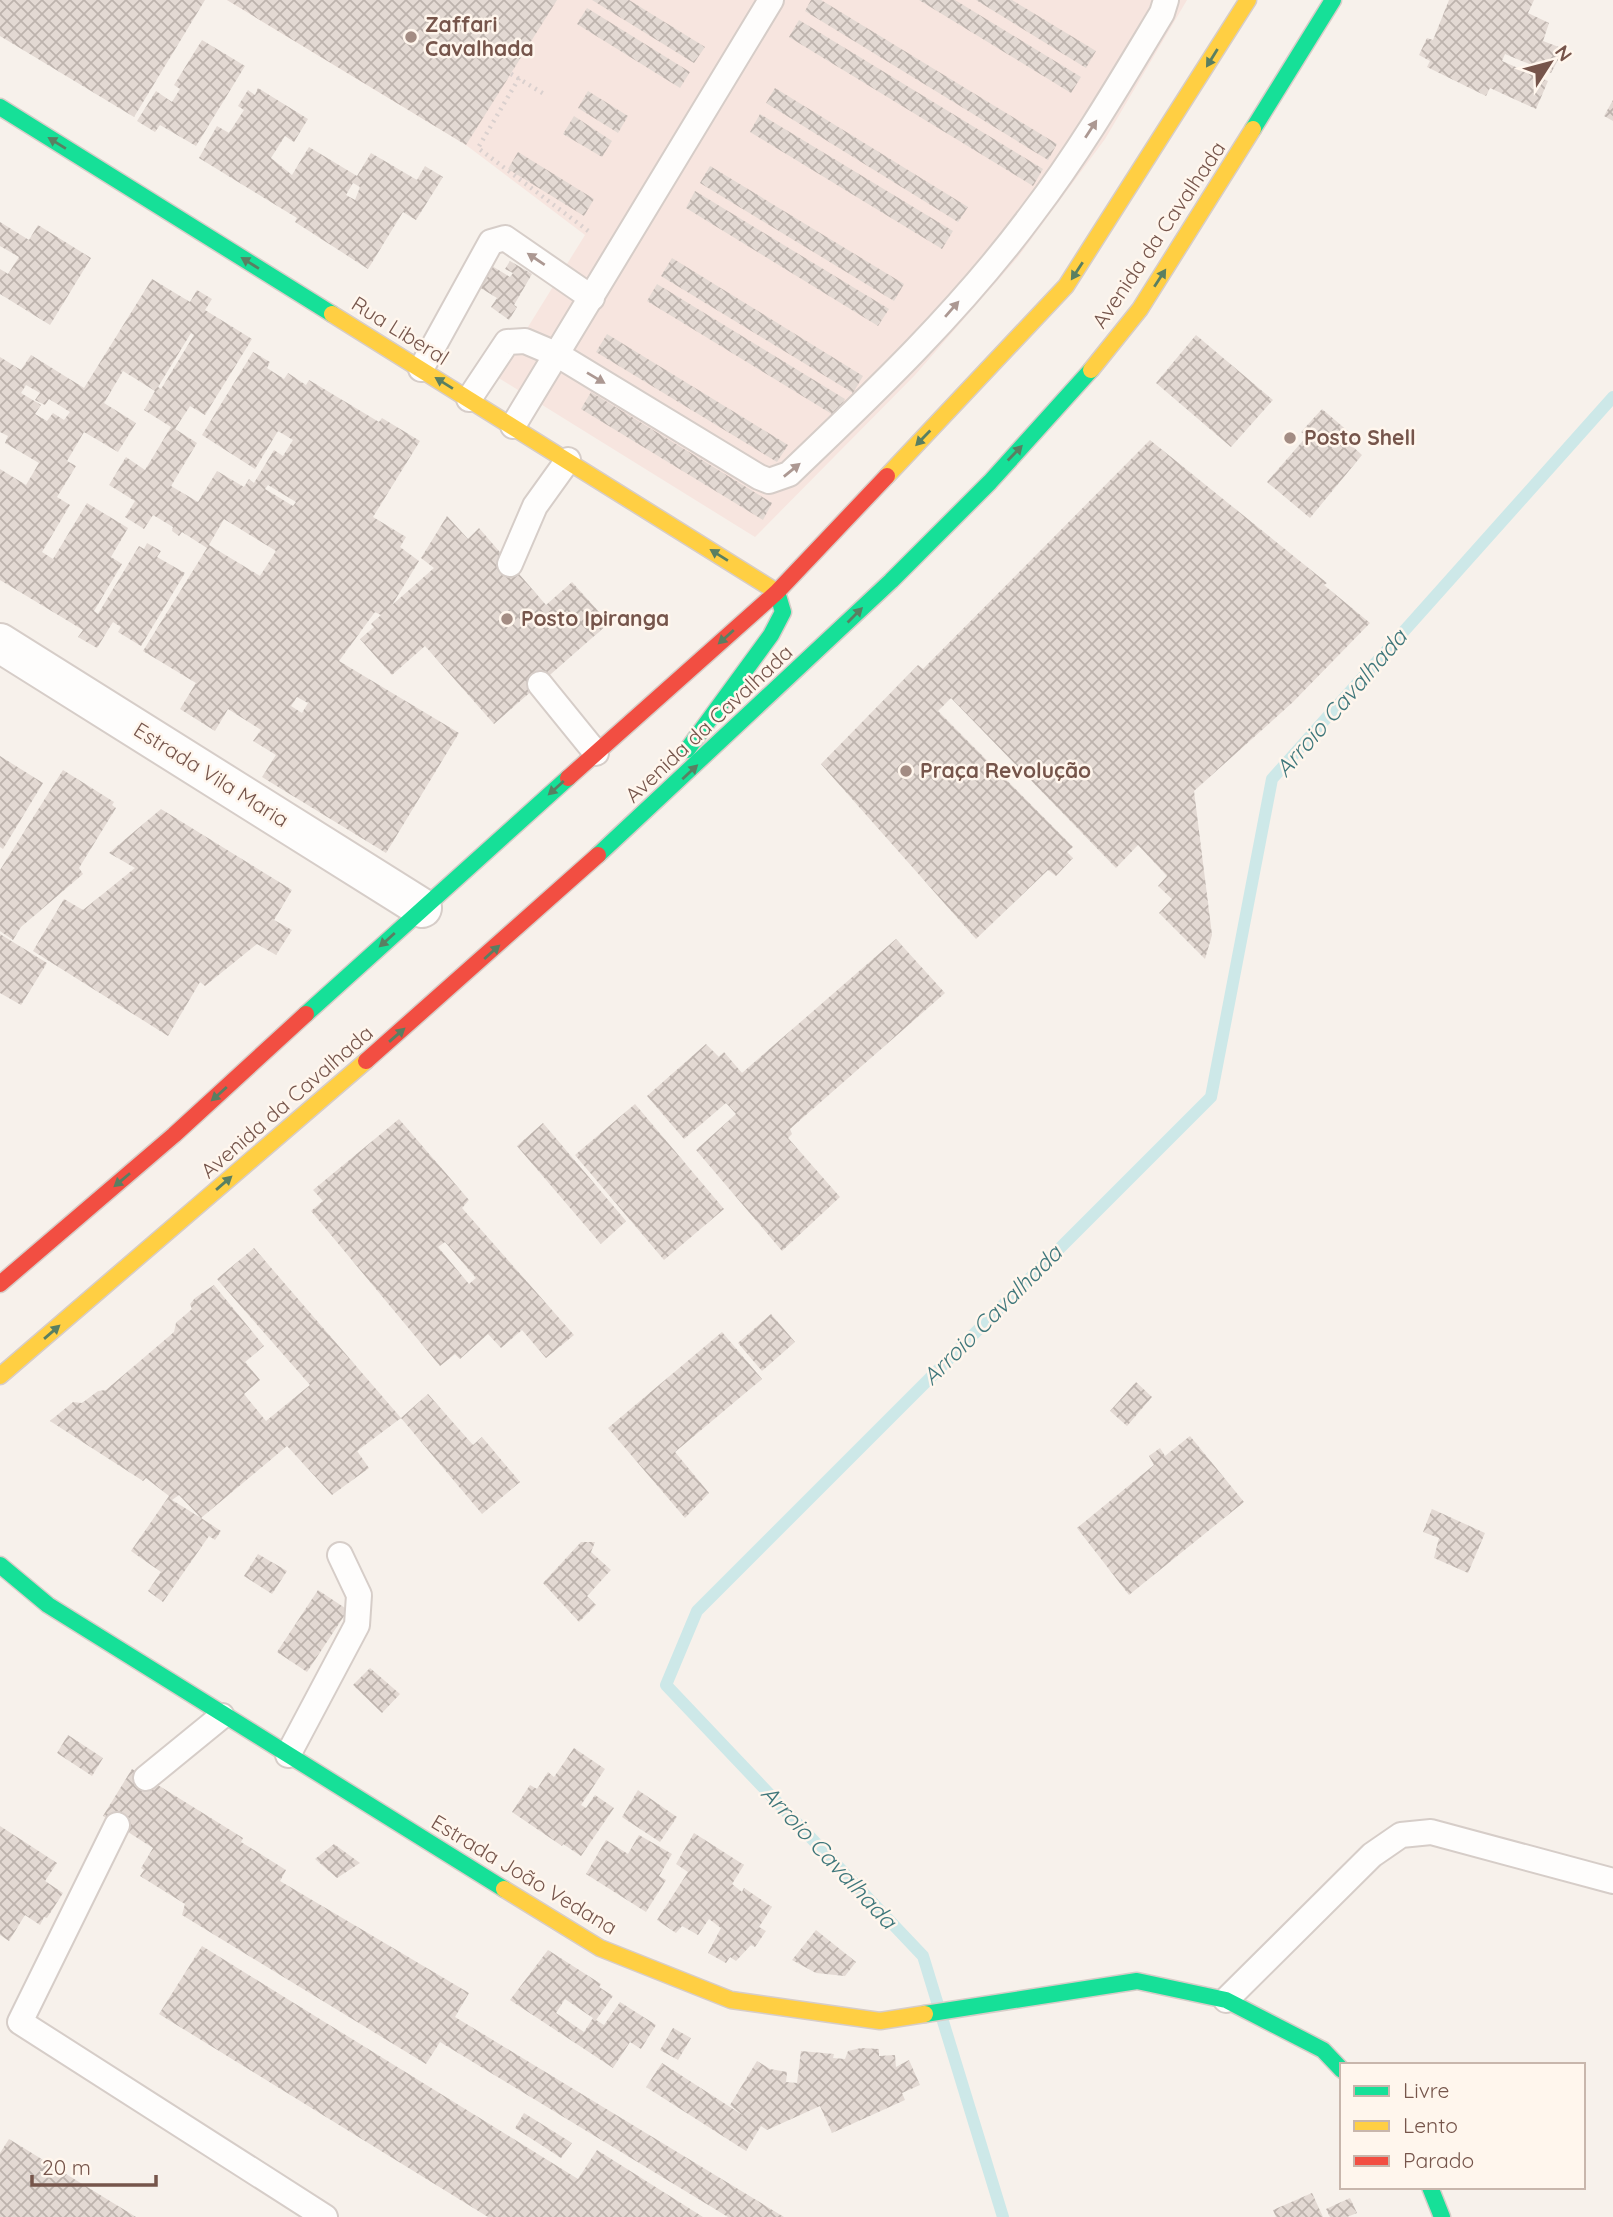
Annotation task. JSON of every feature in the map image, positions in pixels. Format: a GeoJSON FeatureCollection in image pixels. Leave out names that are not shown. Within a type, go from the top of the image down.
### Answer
{"type":"FeatureCollection","features":[{"type":"Feature","properties":{"kind":"main road"},"geometry":{"type":"LineString","coordinates":[[0,1284],[174,1135],[422,908],[777,592],[1066,286],[1248,0]]}},
{"type":"Feature","properties":{"kind":"main road","name":"Avenida da Cavalhada"},"geometry":{"type":"LineString","coordinates":[[0,1376],[441,997],[622,835],[819,650],[943,528],[1046,421],[1129,325],[1221,184],[1333,0]]}},
{"type":"Feature","properties":{"kind":"main road","name":"Rua Liberal"},"geometry":{"type":"LineString","coordinates":[[0,107],[777,592]]}},
{"type":"Feature","properties":{"kind":"main road"},"geometry":{"type":"LineString","coordinates":[[622,835],[771,635],[783,612],[777,592]]}},
{"type":"Feature","properties":{"kind":"main road","name":"Estrada João Vedana"},"geometry":{"type":"LineString","coordinates":[[0,1565],[48,1605],[222,1716],[600,1948],[730,2000],[880,2021],[1137,1981],[1226,2000],[1323,2050],[1340,2068]]}},
{"type":"Feature","properties":{"kind":"main road","name":"Estrada João Vedana"},"geometry":{"type":"LineString","coordinates":[[0,1586],[48,1605]]}},
{"type":"Feature","properties":{"kind":"main road"},"geometry":{"type":"LineString","coordinates":[[1431,2189],[1442,2217]]}},
{"type":"Feature","properties":{"kind":"street","name":"Estrada Vila Maria"},"geometry":{"type":"LineString","coordinates":[[0,643],[422,908]]}},
{"type":"Feature","properties":{"kind":"lane"},"geometry":{"type":"LineString","coordinates":[[513,426],[771,0]]}},
{"type":"Feature","properties":{"kind":"lane"},"geometry":{"type":"LineString","coordinates":[[469,398],[507,342],[525,341],[558,355],[759,477],[769,481],[789,474],[901,367],[1032,215],[1090,130],[1162,13],[1166,0]]}},
{"type":"Feature","properties":{"kind":"lane"},"geometry":{"type":"LineString","coordinates":[[421,369],[491,242],[505,238],[592,298]]}},
{"type":"Feature","properties":{"kind":"lane"},"geometry":{"type":"LineString","coordinates":[[510,564],[535,506],[568,460]]}},
{"type":"Feature","properties":{"kind":"lane"},"geometry":{"type":"LineString","coordinates":[[540,684],[596,753]]}},
{"type":"Feature","properties":{"kind":"lane"},"geometry":{"type":"LineString","coordinates":[[288,1755],[357,1625],[359,1595],[340,1555]]}},
{"type":"Feature","properties":{"kind":"lane"},"geometry":{"type":"LineString","coordinates":[[146,1778],[222,1716]]}},
{"type":"Feature","properties":{"kind":"lane"},"geometry":{"type":"LineString","coordinates":[[117,1825],[10,2016],[325,2217]]}},
{"type":"Feature","properties":{"kind":"lane"},"geometry":{"type":"LineString","coordinates":[[1226,2000],[1372,1855],[1401,1835],[1431,1832],[1613,1881]]}},
{"type":"Feature","properties":{"kind":"path"},"geometry":{"type":"LineString","coordinates":[[511,74],[544,94]]}},
{"type":"Feature","properties":{"kind":"shaded area"},"geometry":{"type":"Polygon","coordinates":[[[227,0],[1187,0],[1105,139],[1018,257],[915,375],[755,537],[497,377],[585,235],[466,145],[227,0]]]}},
{"type":"Feature","properties":{"kind":"building"},"geometry":{"type":"Polygon","coordinates":[[[0,0],[205,0],[134,117],[0,36],[0,0]]]}},
{"type":"Feature","properties":{"kind":"building","name":"Zaffari Cavalhada"},"geometry":{"type":"Polygon","coordinates":[[[227,0],[557,0],[466,145],[227,0]]]}},
{"type":"Feature","properties":{"kind":"building"},"geometry":{"type":"Polygon","coordinates":[[[592,0],[629,0],[705,47],[694,63],[592,0]]]}},
{"type":"Feature","properties":{"kind":"building"},"geometry":{"type":"Polygon","coordinates":[[[811,0],[821,0],[1057,144],[1048,160],[805,11],[811,0]]]}},
{"type":"Feature","properties":{"kind":"building"},"geometry":{"type":"Polygon","coordinates":[[[919,0],[955,0],[1081,77],[1071,93],[919,0]]]}},
{"type":"Feature","properties":{"kind":"building"},"geometry":{"type":"Polygon","coordinates":[[[976,0],[1012,0],[1096,51],[1086,68],[976,0]]]}},
{"type":"Feature","properties":{"kind":"building"},"geometry":{"type":"Polygon","coordinates":[[[1449,0],[1534,0],[1528,13],[1549,23],[1543,41],[1564,49],[1551,73],[1505,54],[1502,61],[1548,81],[1536,109],[1490,88],[1486,96],[1427,67],[1430,61],[1419,55],[1427,38],[1433,40],[1449,0]]]}},
{"type":"Feature","properties":{"kind":"building"},"geometry":{"type":"Polygon","coordinates":[[[587,8],[690,72],[680,88],[577,24],[587,8]]]}},
{"type":"Feature","properties":{"kind":"building"},"geometry":{"type":"Polygon","coordinates":[[[799,20],[1043,169],[1033,186],[789,37],[799,20]]]}},
{"type":"Feature","properties":{"kind":"building"},"geometry":{"type":"Polygon","coordinates":[[[202,40],[245,66],[196,146],[160,125],[155,132],[137,121],[156,91],[172,102],[180,89],[174,85],[202,40]]]}},
{"type":"Feature","properties":{"kind":"building"},"geometry":{"type":"Polygon","coordinates":[[[258,88],[308,119],[294,142],[285,136],[271,158],[292,175],[309,147],[357,176],[371,153],[417,180],[425,166],[443,177],[416,220],[403,212],[368,269],[295,222],[297,218],[199,158],[217,126],[229,133],[244,110],[238,106],[248,90],[255,95],[258,88]],[[353,183],[346,195],[355,200],[360,187],[353,183]]]}},
{"type":"Feature","properties":{"kind":"building"},"geometry":{"type":"Polygon","coordinates":[[[775,88],[968,207],[958,222],[766,103],[775,88]]]}},
{"type":"Feature","properties":{"kind":"building"},"geometry":{"type":"Polygon","coordinates":[[[588,91],[628,116],[618,133],[578,108],[588,91]]]}},
{"type":"Feature","properties":{"kind":"building"},"geometry":{"type":"Polygon","coordinates":[[[1613,100],[1613,121],[1604,116],[1613,100]]]}},
{"type":"Feature","properties":{"kind":"building"},"geometry":{"type":"Polygon","coordinates":[[[760,114],[953,231],[942,249],[750,132],[760,114]]]}},
{"type":"Feature","properties":{"kind":"building"},"geometry":{"type":"Polygon","coordinates":[[[574,116],[612,141],[602,157],[563,134],[574,116]]]}},
{"type":"Feature","properties":{"kind":"building"},"geometry":{"type":"Polygon","coordinates":[[[518,152],[594,199],[584,216],[508,169],[518,152]]]}},
{"type":"Feature","properties":{"kind":"building"},"geometry":{"type":"Polygon","coordinates":[[[710,166],[904,284],[894,301],[700,183],[710,166]]]}},
{"type":"Feature","properties":{"kind":"building"},"geometry":{"type":"Polygon","coordinates":[[[695,191],[889,309],[878,326],[686,208],[695,191]]]}},
{"type":"Feature","properties":{"kind":"building"},"geometry":{"type":"Polygon","coordinates":[[[0,222],[29,240],[38,225],[91,258],[50,325],[0,294],[0,269],[8,274],[19,257],[0,246],[0,222]]]}},
{"type":"Feature","properties":{"kind":"building"},"geometry":{"type":"Polygon","coordinates":[[[672,258],[863,376],[853,393],[661,276],[672,258]]]}},
{"type":"Feature","properties":{"kind":"building"},"geometry":{"type":"Polygon","coordinates":[[[510,261],[532,274],[514,305],[517,307],[509,320],[491,307],[497,298],[479,287],[492,266],[510,277],[513,273],[505,269],[510,261]]]}},
{"type":"Feature","properties":{"kind":"building"},"geometry":{"type":"Polygon","coordinates":[[[152,279],[190,302],[197,290],[212,299],[205,310],[252,339],[205,415],[190,406],[175,429],[197,443],[171,486],[198,502],[217,471],[244,487],[249,479],[254,483],[274,450],[283,456],[293,440],[278,431],[255,469],[202,435],[253,352],[270,362],[267,368],[284,379],[288,373],[306,385],[309,380],[379,422],[382,418],[420,441],[373,517],[406,537],[400,547],[419,561],[392,605],[434,568],[421,558],[447,516],[468,539],[479,528],[546,605],[572,582],[609,623],[494,724],[425,646],[392,675],[360,639],[374,627],[371,624],[381,615],[375,612],[339,661],[459,733],[386,853],[262,777],[276,755],[253,741],[261,730],[228,709],[215,731],[180,709],[196,683],[143,651],[207,548],[182,532],[179,536],[172,531],[173,527],[153,515],[144,529],[125,517],[135,501],[109,485],[126,457],[145,470],[171,427],[144,410],[155,391],[123,371],[104,403],[136,423],[118,452],[84,432],[67,461],[76,466],[57,497],[70,505],[42,552],[53,559],[87,503],[128,528],[111,557],[122,564],[94,611],[98,614],[139,546],[144,549],[147,543],[161,551],[157,557],[185,573],[141,646],[118,632],[121,627],[113,622],[97,648],[78,637],[83,630],[0,580],[0,469],[26,485],[39,463],[5,443],[8,436],[0,432],[0,357],[21,370],[31,355],[84,388],[152,279]],[[191,333],[158,387],[161,389],[194,335],[191,333]],[[26,385],[21,393],[41,405],[35,414],[47,421],[53,413],[64,420],[70,412],[49,399],[45,405],[35,400],[40,393],[26,385]],[[268,485],[265,489],[293,506],[296,502],[268,485]],[[224,519],[209,545],[260,576],[276,551],[224,519]],[[297,697],[291,706],[302,713],[308,703],[297,697]]]}},
{"type":"Feature","properties":{"kind":"building"},"geometry":{"type":"Polygon","coordinates":[[[657,284],[845,399],[835,416],[647,301],[657,284]]]}},
{"type":"Feature","properties":{"kind":"building"},"geometry":{"type":"Polygon","coordinates":[[[607,334],[788,445],[777,462],[596,352],[607,334]]]}},
{"type":"Feature","properties":{"kind":"building"},"geometry":{"type":"Polygon","coordinates":[[[1196,335],[1273,400],[1231,447],[1156,383],[1196,335]]]}},
{"type":"Feature","properties":{"kind":"building"},"geometry":{"type":"Polygon","coordinates":[[[591,392],[772,503],[763,520],[581,409],[591,392]]]}},
{"type":"Feature","properties":{"kind":"building"},"geometry":{"type":"Polygon","coordinates":[[[1322,409],[1356,438],[1351,445],[1362,455],[1310,518],[1267,482],[1307,436],[1301,432],[1322,409]]]}},
{"type":"Feature","properties":{"kind":"building"},"geometry":{"type":"Polygon","coordinates":[[[1150,440],[1327,583],[1324,585],[1370,623],[1293,702],[1194,791],[1212,935],[1205,959],[1159,913],[1172,899],[1158,886],[1167,876],[1138,845],[1116,868],[951,698],[938,711],[1073,847],[1067,852],[1073,858],[1056,876],[1048,870],[976,939],[821,764],[918,665],[923,669],[1150,440]]]}},
{"type":"Feature","properties":{"kind":"building"},"geometry":{"type":"Polygon","coordinates":[[[0,756],[43,783],[3,849],[0,847],[0,756]]]}},
{"type":"Feature","properties":{"kind":"building"},"geometry":{"type":"Polygon","coordinates":[[[63,770],[114,802],[112,805],[116,808],[79,868],[83,874],[21,927],[13,940],[0,931],[0,870],[63,770]]]}},
{"type":"Feature","properties":{"kind":"building"},"geometry":{"type":"Polygon","coordinates":[[[161,809],[292,890],[274,920],[292,930],[276,955],[257,944],[205,986],[200,982],[168,1036],[33,951],[64,899],[83,910],[135,868],[109,853],[161,809]]]}},
{"type":"Feature","properties":{"kind":"building"},"geometry":{"type":"Polygon","coordinates":[[[0,934],[47,963],[21,1005],[0,993],[0,934]]]}},
{"type":"Feature","properties":{"kind":"building"},"geometry":{"type":"Polygon","coordinates":[[[896,939],[945,993],[790,1129],[792,1134],[788,1138],[840,1197],[782,1251],[696,1150],[736,1114],[726,1103],[684,1139],[647,1096],[706,1044],[719,1057],[724,1052],[742,1073],[896,939]]]}},
{"type":"Feature","properties":{"kind":"building"},"geometry":{"type":"Polygon","coordinates":[[[635,1104],[724,1209],[664,1260],[575,1155],[635,1104]]]}},
{"type":"Feature","properties":{"kind":"building"},"geometry":{"type":"Polygon","coordinates":[[[399,1119],[469,1200],[462,1208],[574,1335],[546,1358],[522,1330],[501,1348],[488,1334],[460,1359],[455,1354],[440,1366],[311,1211],[323,1201],[313,1190],[399,1119]],[[445,1242],[438,1247],[469,1284],[476,1278],[445,1242]]]}},
{"type":"Feature","properties":{"kind":"building"},"geometry":{"type":"Polygon","coordinates":[[[543,1123],[626,1221],[601,1244],[517,1146],[543,1123]]]}},
{"type":"Feature","properties":{"kind":"building"},"geometry":{"type":"Polygon","coordinates":[[[254,1248],[401,1418],[357,1451],[369,1468],[332,1495],[287,1446],[201,1518],[221,1531],[215,1540],[209,1536],[163,1602],[148,1591],[161,1572],[131,1551],[169,1496],[146,1478],[143,1481],[50,1421],[73,1402],[82,1403],[98,1391],[106,1390],[174,1332],[176,1323],[192,1309],[190,1304],[195,1298],[214,1285],[264,1346],[245,1362],[260,1380],[244,1394],[266,1421],[310,1385],[217,1279],[254,1248]],[[179,1495],[172,1500],[201,1518],[179,1495]]]}},
{"type":"Feature","properties":{"kind":"building"},"geometry":{"type":"Polygon","coordinates":[[[771,1314],[795,1342],[762,1371],[738,1343],[771,1314]]]}},
{"type":"Feature","properties":{"kind":"building"},"geometry":{"type":"Polygon","coordinates":[[[722,1332],[762,1379],[675,1452],[709,1493],[685,1518],[608,1428],[722,1332]]]}},
{"type":"Feature","properties":{"kind":"building"},"geometry":{"type":"Polygon","coordinates":[[[1136,1382],[1152,1397],[1127,1426],[1110,1411],[1136,1382]]]}},
{"type":"Feature","properties":{"kind":"building"},"geometry":{"type":"Polygon","coordinates":[[[428,1394],[473,1445],[482,1437],[520,1482],[482,1514],[401,1418],[428,1394]]]}},
{"type":"Feature","properties":{"kind":"building"},"geometry":{"type":"Polygon","coordinates":[[[1190,1436],[1244,1502],[1129,1595],[1077,1528],[1154,1465],[1149,1456],[1160,1448],[1165,1456],[1190,1436]]]}},
{"type":"Feature","properties":{"kind":"building"},"geometry":{"type":"Polygon","coordinates":[[[1432,1509],[1485,1533],[1468,1573],[1434,1558],[1439,1538],[1423,1532],[1432,1509]]]}},
{"type":"Feature","properties":{"kind":"building"},"geometry":{"type":"Polygon","coordinates":[[[581,1542],[595,1542],[591,1552],[611,1570],[587,1596],[596,1605],[579,1622],[543,1583],[581,1542]]]}},
{"type":"Feature","properties":{"kind":"building"},"geometry":{"type":"Polygon","coordinates":[[[258,1554],[287,1571],[272,1594],[244,1576],[258,1554]]]}},
{"type":"Feature","properties":{"kind":"building"},"geometry":{"type":"Polygon","coordinates":[[[318,1590],[348,1610],[307,1672],[277,1652],[318,1590]]]}},
{"type":"Feature","properties":{"kind":"building"},"geometry":{"type":"Polygon","coordinates":[[[370,1668],[400,1694],[382,1713],[353,1685],[370,1668]]]}},
{"type":"Feature","properties":{"kind":"building"},"geometry":{"type":"Polygon","coordinates":[[[68,1735],[103,1758],[92,1776],[57,1753],[68,1735]]]}},
{"type":"Feature","properties":{"kind":"building"},"geometry":{"type":"Polygon","coordinates":[[[574,1748],[605,1769],[581,1805],[586,1808],[595,1795],[614,1808],[581,1856],[512,1812],[530,1785],[537,1789],[548,1772],[554,1777],[574,1748]]]}},
{"type":"Feature","properties":{"kind":"building"},"geometry":{"type":"Polygon","coordinates":[[[132,1769],[243,1838],[241,1842],[286,1870],[280,1881],[469,1993],[455,2017],[784,2217],[728,2217],[440,2042],[426,2064],[182,1915],[185,1904],[140,1876],[144,1870],[141,1868],[153,1848],[103,1816],[132,1769]]]}},
{"type":"Feature","properties":{"kind":"building"},"geometry":{"type":"Polygon","coordinates":[[[638,1790],[677,1817],[660,1842],[622,1817],[638,1790]]]}},
{"type":"Feature","properties":{"kind":"building"},"geometry":{"type":"Polygon","coordinates":[[[0,1826],[57,1863],[45,1881],[63,1893],[40,1925],[25,1915],[9,1941],[0,1935],[0,1826]]]}},
{"type":"Feature","properties":{"kind":"building"},"geometry":{"type":"Polygon","coordinates":[[[694,1833],[744,1865],[732,1884],[742,1892],[744,1888],[772,1907],[759,1927],[766,1931],[755,1947],[751,1945],[736,1961],[730,1957],[726,1963],[708,1953],[721,1928],[709,1919],[698,1935],[682,1926],[676,1933],[657,1920],[688,1872],[676,1864],[694,1833]]]}},
{"type":"Feature","properties":{"kind":"building"},"geometry":{"type":"Polygon","coordinates":[[[639,1835],[672,1854],[659,1876],[666,1880],[646,1912],[586,1874],[606,1840],[628,1854],[639,1835]]]}},
{"type":"Feature","properties":{"kind":"building"},"geometry":{"type":"Polygon","coordinates":[[[334,1844],[360,1863],[337,1878],[315,1859],[334,1844]]]}},
{"type":"Feature","properties":{"kind":"building"},"geometry":{"type":"Polygon","coordinates":[[[816,1930],[856,1962],[845,1976],[816,1973],[792,1960],[816,1930]]]}},
{"type":"Feature","properties":{"kind":"building"},"geometry":{"type":"Polygon","coordinates":[[[202,1946],[578,2179],[597,2150],[703,2217],[488,2217],[159,2014],[202,1946]]]}},
{"type":"Feature","properties":{"kind":"building"},"geometry":{"type":"Polygon","coordinates":[[[548,1950],[601,1984],[599,1987],[613,1996],[596,2020],[604,2025],[620,2002],[656,2025],[641,2049],[630,2042],[613,2068],[510,2000],[548,1950]],[[565,1999],[556,2013],[584,2032],[593,2018],[565,1999]]]}},
{"type":"Feature","properties":{"kind":"building"},"geometry":{"type":"Polygon","coordinates":[[[673,2028],[691,2038],[678,2060],[660,2050],[673,2028]]]}},
{"type":"Feature","properties":{"kind":"building"},"geometry":{"type":"Polygon","coordinates":[[[861,2048],[879,2049],[879,2056],[895,2055],[896,2067],[909,2060],[920,2085],[902,2093],[905,2100],[832,2133],[820,2106],[767,2130],[761,2126],[746,2151],[646,2087],[662,2063],[744,2116],[730,2105],[757,2061],[770,2069],[787,2072],[786,2082],[797,2083],[801,2051],[834,2054],[833,2058],[845,2059],[848,2051],[861,2048]]]}},
{"type":"Feature","properties":{"kind":"building"},"geometry":{"type":"Polygon","coordinates":[[[524,2113],[572,2143],[561,2158],[515,2128],[524,2113]]]}},
{"type":"Feature","properties":{"kind":"building"},"geometry":{"type":"Polygon","coordinates":[[[9,2139],[136,2217],[0,2217],[0,2153],[9,2139]]]}},
{"type":"Feature","properties":{"kind":"building"},"geometry":{"type":"Polygon","coordinates":[[[1312,2193],[1323,2217],[1276,2217],[1273,2210],[1312,2193]]]}},
{"type":"Feature","properties":{"kind":"building"},"geometry":{"type":"Polygon","coordinates":[[[1350,2198],[1357,2213],[1347,2217],[1330,2217],[1326,2209],[1350,2198]]]}},
{"type":"Feature","properties":{"kind":"waterway","name":"Arroio Cavalhada"},"geometry":{"type":"LineString","coordinates":[[1003,2217],[923,1956],[666,1685],[697,1611],[1211,1097],[1272,779],[1613,397]]}},
{"type":"Feature","properties":{"kind":"traffic: fast"},"geometry":{"type":"LineString","coordinates":[[1253,129],[1333,0]]}},
{"type":"Feature","properties":{"kind":"traffic: fast"},"geometry":{"type":"LineString","coordinates":[[0,107],[332,314]]}},
{"type":"Feature","properties":{"kind":"traffic: fast"},"geometry":{"type":"LineString","coordinates":[[598,855],[891,581],[990,482],[1091,370]]}},
{"type":"Feature","properties":{"kind":"traffic: fast"},"geometry":{"type":"LineString","coordinates":[[687,750],[771,635],[783,612],[777,592]]}},
{"type":"Feature","properties":{"kind":"traffic: fast"},"geometry":{"type":"LineString","coordinates":[[306,1014],[568,778]]}},
{"type":"Feature","properties":{"kind":"traffic: fast"},"geometry":{"type":"LineString","coordinates":[[0,1565],[48,1605],[504,1889]]}},
{"type":"Feature","properties":{"kind":"traffic: fast"},"geometry":{"type":"LineString","coordinates":[[925,2014],[1137,1981],[1226,2000],[1323,2050],[1340,2068]]}},
{"type":"Feature","properties":{"kind":"traffic: fast"},"geometry":{"type":"LineString","coordinates":[[1431,2189],[1442,2217]]}},
{"type":"Feature","properties":{"kind":"traffic: slow"},"geometry":{"type":"LineString","coordinates":[[887,476],[1066,286],[1248,0]]}},
{"type":"Feature","properties":{"kind":"traffic: slow"},"geometry":{"type":"LineString","coordinates":[[1091,370],[1140,309],[1253,129]]}},
{"type":"Feature","properties":{"kind":"traffic: slow"},"geometry":{"type":"LineString","coordinates":[[332,314],[777,592]]}},
{"type":"Feature","properties":{"kind":"traffic: slow"},"geometry":{"type":"LineString","coordinates":[[0,1376],[366,1061]]}},
{"type":"Feature","properties":{"kind":"traffic: slow"},"geometry":{"type":"LineString","coordinates":[[504,1889],[600,1948],[731,2000],[880,2021],[925,2014]]}},
{"type":"Feature","properties":{"kind":"traffic: jam"},"geometry":{"type":"LineString","coordinates":[[568,778],[777,592],[887,476]]}},
{"type":"Feature","properties":{"kind":"traffic: jam"},"geometry":{"type":"LineString","coordinates":[[366,1061],[598,855]]}},
{"type":"Feature","properties":{"kind":"traffic: jam"},"geometry":{"type":"LineString","coordinates":[[0,1284],[174,1135],[306,1014]]}},
{"type":"Feature","properties":{"kind":"place","name":"Zaffari Cavalhada"},"geometry":{"type":"Point","coordinates":[411,37]}},
{"type":"Feature","properties":{"kind":"place","name":"Posto Shell"},"geometry":{"type":"Point","coordinates":[1290,438]}},
{"type":"Feature","properties":{"kind":"place","name":"Posto Ipiranga"},"geometry":{"type":"Point","coordinates":[507,619]}},
{"type":"Feature","properties":{"kind":"place","name":"Praça Revolução"},"geometry":{"type":"Point","coordinates":[906,771]}}]}
